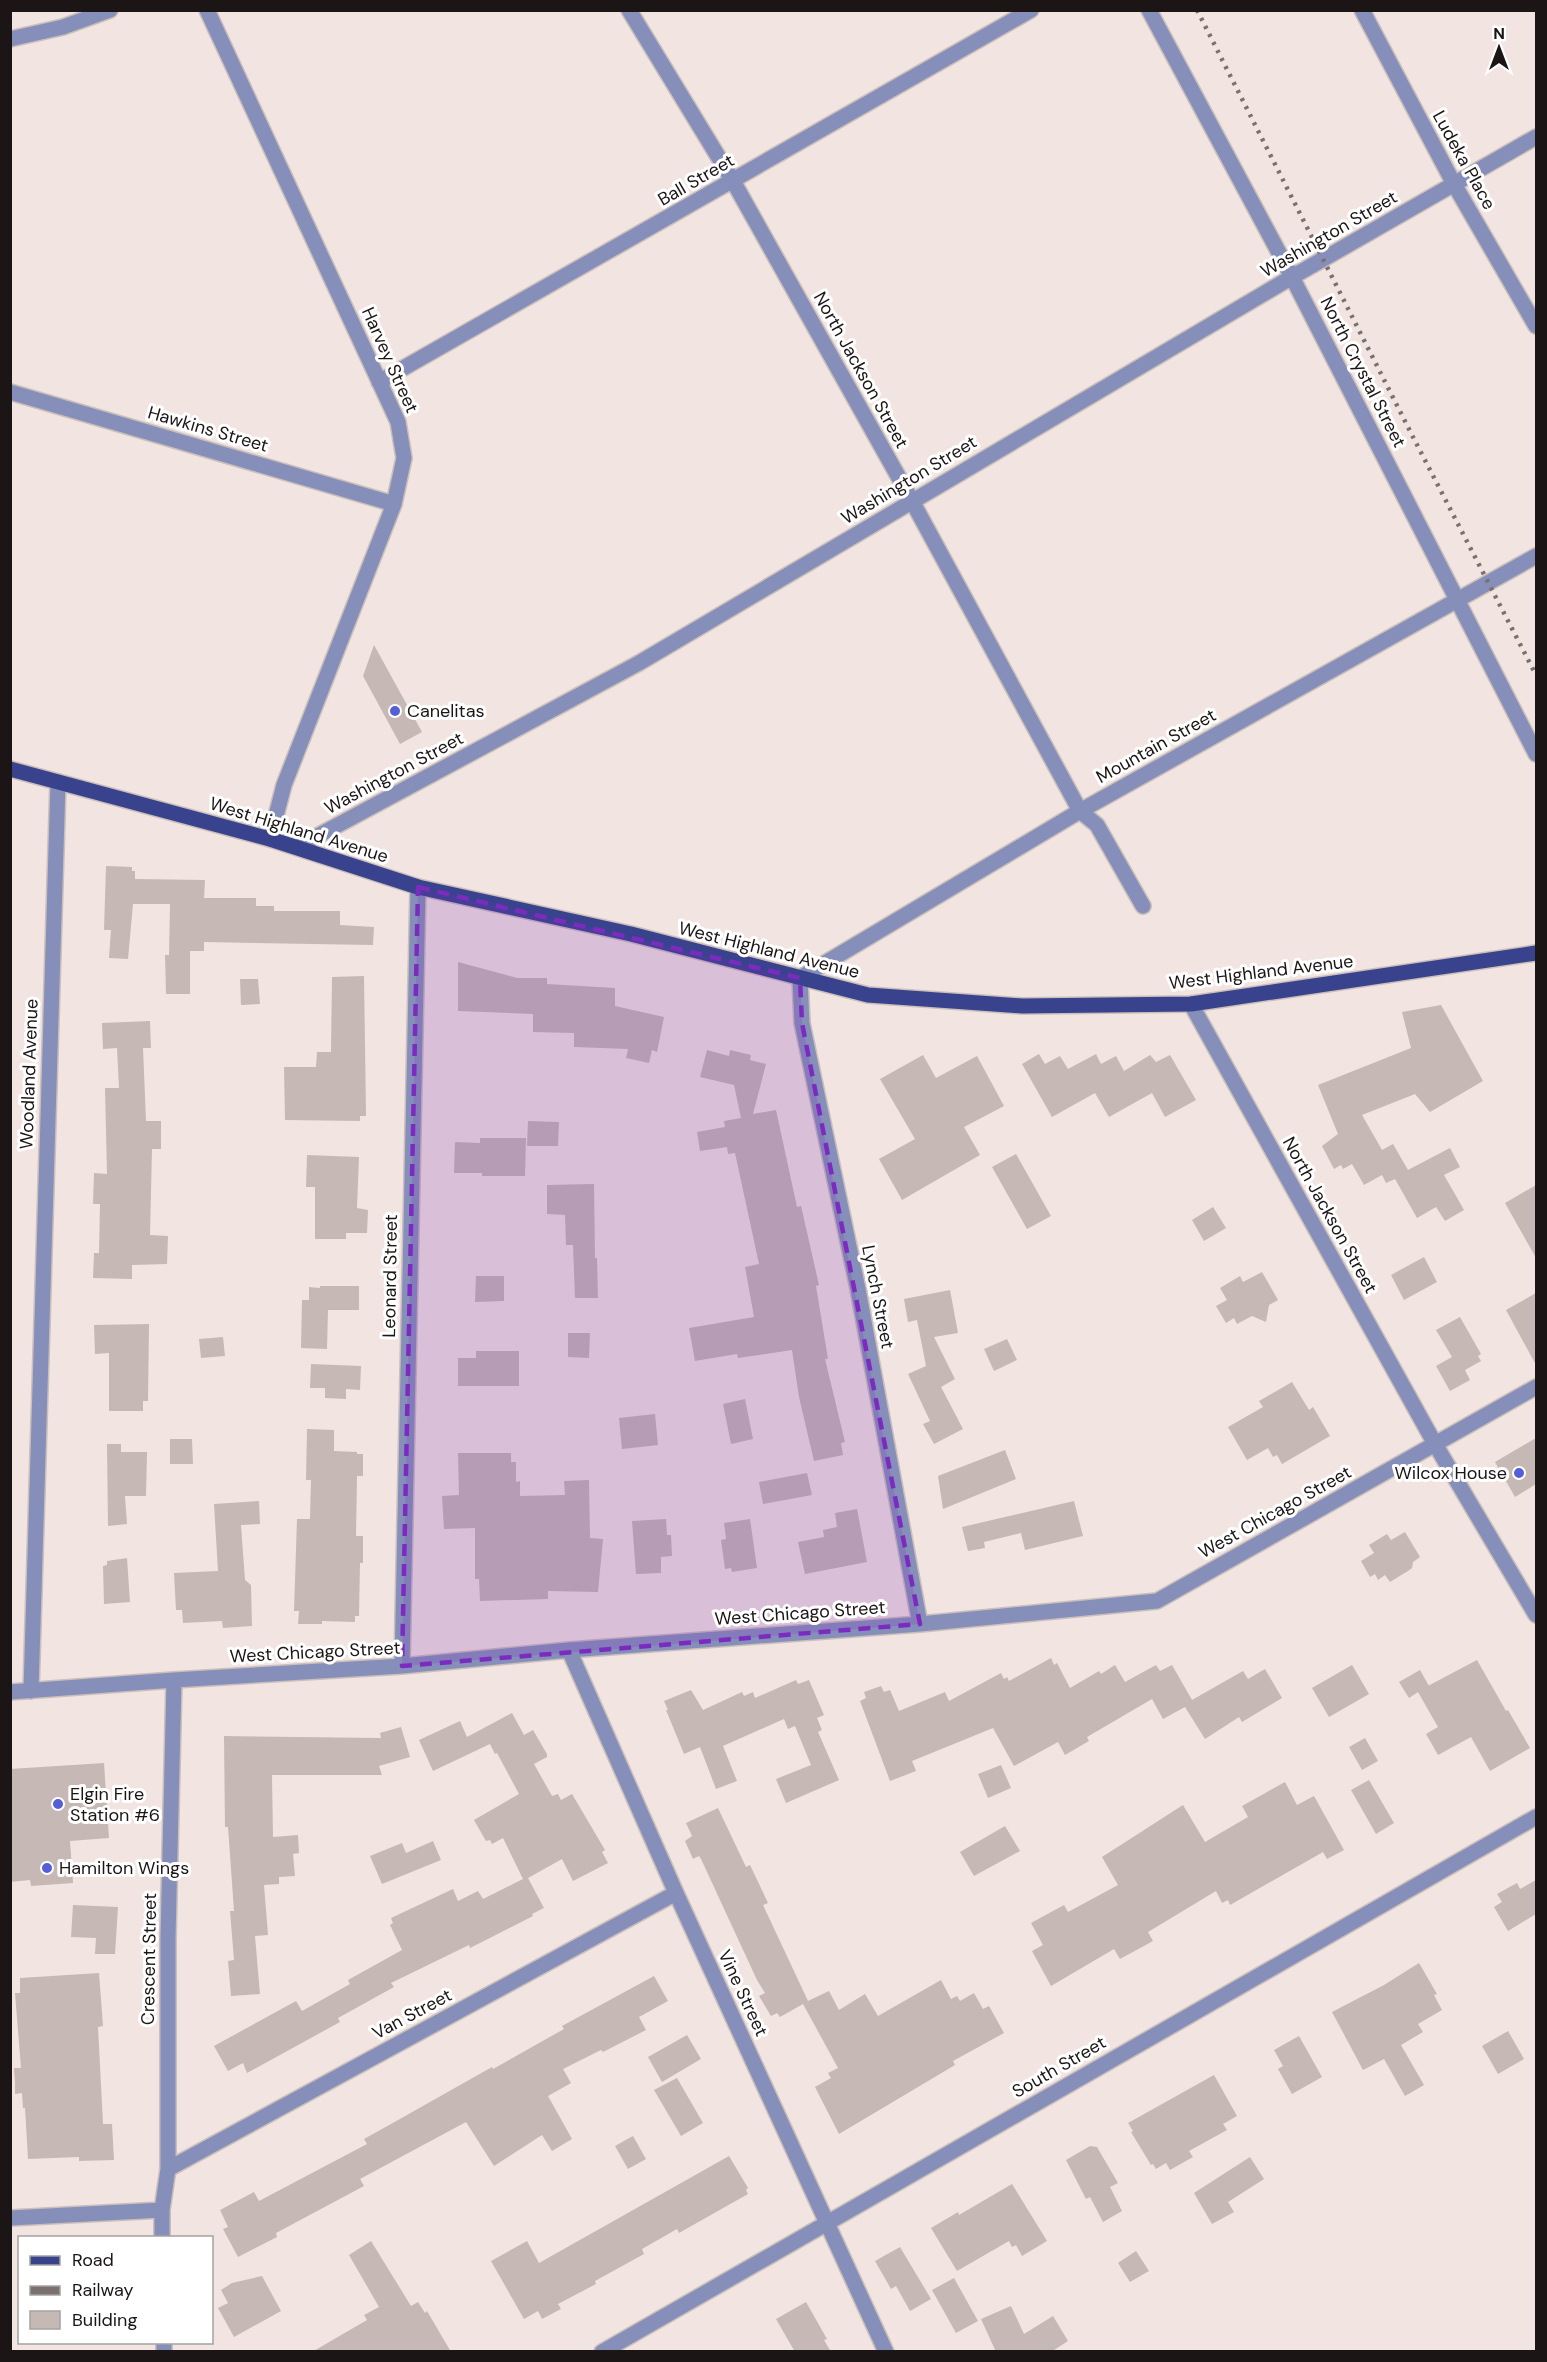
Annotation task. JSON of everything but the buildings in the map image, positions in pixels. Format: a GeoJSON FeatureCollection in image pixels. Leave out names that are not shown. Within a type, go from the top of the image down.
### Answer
{"type":"FeatureCollection","features":[{"type":"Feature","properties":{"kind":"main road","name":"West Highland Avenue"},"geometry":{"type":"LineString","coordinates":[[10,769],[270,839],[418,887],[631,934],[868,995],[1022,1006],[1191,1004],[1536,953]]}},
{"type":"Feature","properties":{"kind":"street"},"geometry":{"type":"LineString","coordinates":[[10,39],[63,27],[110,10]]}},
{"type":"Feature","properties":{"kind":"street","name":"Harvey Street"},"geometry":{"type":"LineString","coordinates":[[207,10],[398,422],[404,458],[394,504],[284,785],[270,839]]}},
{"type":"Feature","properties":{"kind":"street","name":"North Jackson Street"},"geometry":{"type":"LineString","coordinates":[[629,10],[733,181],[912,501],[1080,811],[1097,825],[1143,906]]}},
{"type":"Feature","properties":{"kind":"street","name":"Ball Street"},"geometry":{"type":"LineString","coordinates":[[380,382],[1031,10]]}},
{"type":"Feature","properties":{"kind":"street","name":"North Crystal Street"},"geometry":{"type":"LineString","coordinates":[[1149,10],[1292,276],[1536,754]]}},
{"type":"Feature","properties":{"kind":"street","name":"Ludeka Place"},"geometry":{"type":"LineString","coordinates":[[1362,10],[1454,184],[1536,326]]}},
{"type":"Feature","properties":{"kind":"street","name":"Washington Street"},"geometry":{"type":"LineString","coordinates":[[297,847],[639,663],[1292,276],[1536,137]]}},
{"type":"Feature","properties":{"kind":"street","name":"Hawkins Street"},"geometry":{"type":"LineString","coordinates":[[10,392],[394,504]]}},
{"type":"Feature","properties":{"kind":"street","name":"Mountain Street"},"geometry":{"type":"LineString","coordinates":[[800,978],[1080,811],[1536,556]]}},
{"type":"Feature","properties":{"kind":"street","name":"Woodland Avenue"},"geometry":{"type":"LineString","coordinates":[[31,1691],[58,782]]}},
{"type":"Feature","properties":{"kind":"street","name":"Leonard Street"},"geometry":{"type":"LineString","coordinates":[[402,1666],[418,887]]}},
{"type":"Feature","properties":{"kind":"street","name":"Lynch Street"},"geometry":{"type":"LineString","coordinates":[[800,978],[802,1023],[858,1289],[920,1624]]}},
{"type":"Feature","properties":{"kind":"street","name":"North Jackson Street"},"geometry":{"type":"LineString","coordinates":[[1191,1004],[1435,1444],[1536,1616]]}},
{"type":"Feature","properties":{"kind":"street","name":"West Chicago Street"},"geometry":{"type":"LineString","coordinates":[[10,1692],[402,1666],[569,1650],[920,1624],[1157,1601],[1536,1388]]}},
{"type":"Feature","properties":{"kind":"street","name":"Vine Street"},"geometry":{"type":"LineString","coordinates":[[569,1650],[676,1893],[886,2352]]}},
{"type":"Feature","properties":{"kind":"street","name":"Crescent Street"},"geometry":{"type":"LineString","coordinates":[[162,2236],[162,2210],[168,2169],[168,1938],[174,1680]]}},
{"type":"Feature","properties":{"kind":"street","name":"South Street"},"geometry":{"type":"LineString","coordinates":[[602,2352],[1536,1817]]}},
{"type":"Feature","properties":{"kind":"street","name":"Van Street"},"geometry":{"type":"LineString","coordinates":[[168,2169],[676,1893]]}},
{"type":"Feature","properties":{"kind":"street"},"geometry":{"type":"LineString","coordinates":[[10,2218],[162,2210]]}},
{"type":"Feature","properties":{"kind":"highlighted area"},"geometry":{"type":"Polygon","coordinates":[[[418,887],[800,978],[802,1023],[920,1624],[402,1666],[418,887]]]}},
{"type":"Feature","properties":{"kind":"railway"},"geometry":{"type":"LineString","coordinates":[[1197,10],[1536,675]]}},
{"type":"Feature","properties":{"kind":"place","name":"Canelitas"},"geometry":{"type":"Point","coordinates":[395,711]}},
{"type":"Feature","properties":{"kind":"place","name":"Wilcox House"},"geometry":{"type":"Point","coordinates":[1519,1473]}},
{"type":"Feature","properties":{"kind":"place","name":"Elgin Fire Station #6"},"geometry":{"type":"Point","coordinates":[58,1804]}},
{"type":"Feature","properties":{"kind":"place","name":"Hamilton Wings"},"geometry":{"type":"Point","coordinates":[47,1868]}}]}
